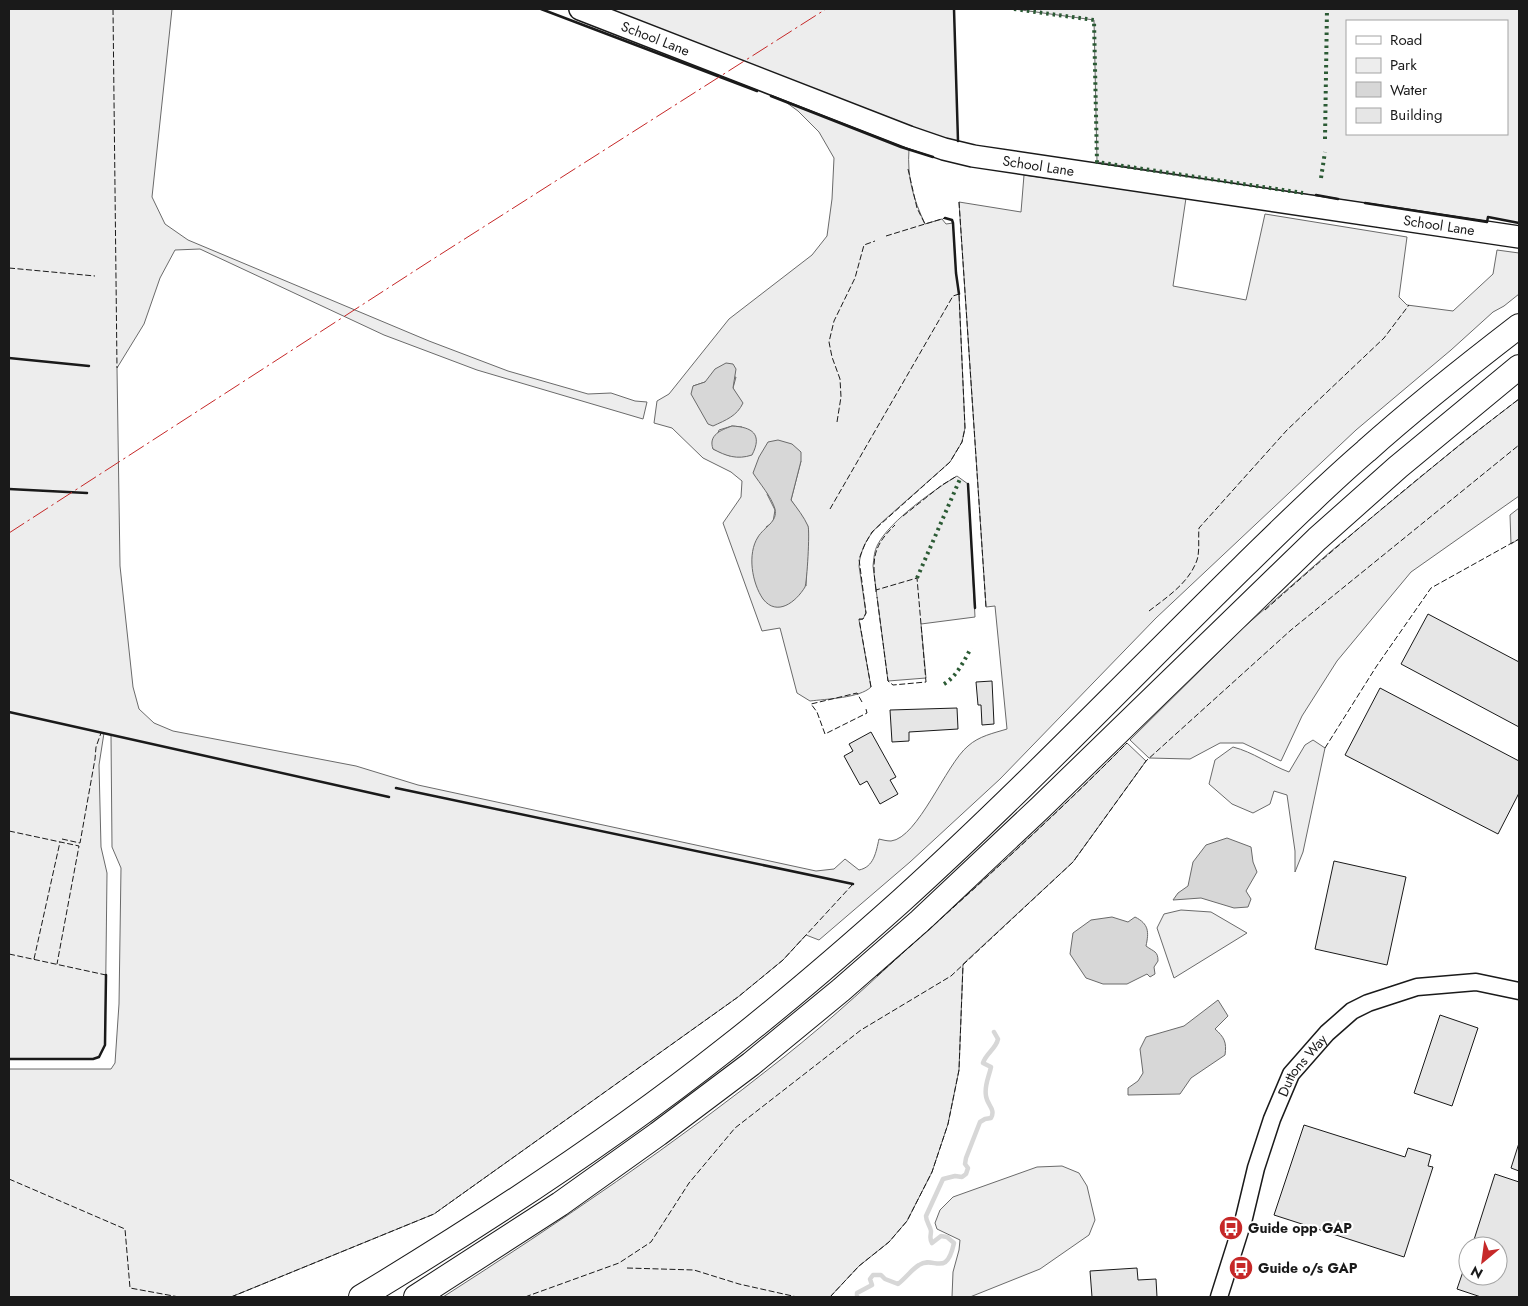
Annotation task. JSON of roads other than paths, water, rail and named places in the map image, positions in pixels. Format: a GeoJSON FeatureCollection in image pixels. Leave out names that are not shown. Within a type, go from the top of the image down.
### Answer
{"type":"FeatureCollection","features":[{"type":"Feature","properties":{"kind":"highway"},"geometry":{"type":"LineString","coordinates":[[361,1297],[539,1185],[725,1050],[814,978],[902,900],[1021,788],[1206,604],[1365,451],[1473,361],[1519,326]]}},
{"type":"Feature","properties":{"kind":"highway"},"geometry":{"type":"LineString","coordinates":[[416,1297],[560,1204],[658,1134],[751,1064],[840,990],[920,921],[1040,808],[1318,539],[1398,467],[1519,367]]}},
{"type":"Feature","properties":{"kind":"main road","name":"School Lane"},"geometry":{"type":"LineString","coordinates":[[580,9],[944,149],[973,156],[1519,237]]}},
{"type":"Feature","properties":{"kind":"street","name":"Duttons Way"},"geometry":{"type":"LineString","coordinates":[[1219,1297],[1244,1218],[1256,1168],[1276,1110],[1291,1074],[1326,1034],[1352,1012],[1368,1003],[1418,987],[1476,982],[1518,985]]}},
{"type":"Feature","properties":{"kind":"water"},"geometry":{"type":"Polygon","coordinates":[[[726,363],[733,364],[736,369],[733,388],[743,403],[727,420],[713,426],[708,424],[691,394],[693,386],[705,382],[715,369],[726,363]]]}},
{"type":"Feature","properties":{"kind":"water"},"geometry":{"type":"Polygon","coordinates":[[[732,426],[745,428],[754,433],[756,442],[752,455],[732,456],[722,454],[713,449],[712,440],[716,434],[732,426]]]}},
{"type":"Feature","properties":{"kind":"water"},"geometry":{"type":"Polygon","coordinates":[[[778,440],[792,444],[801,452],[801,461],[791,500],[808,526],[809,537],[805,587],[797,598],[791,602],[780,607],[774,607],[763,599],[759,592],[752,568],[752,560],[758,537],[773,521],[775,509],[771,499],[753,473],[759,457],[768,442],[778,440]]]}},
{"type":"Feature","properties":{"kind":"water"},"geometry":{"type":"Polygon","coordinates":[[[1227,838],[1251,847],[1253,862],[1257,872],[1246,891],[1251,899],[1248,907],[1234,908],[1201,898],[1173,900],[1178,893],[1188,886],[1193,862],[1206,845],[1227,838]]]}},
{"type":"Feature","properties":{"kind":"water"},"geometry":{"type":"Polygon","coordinates":[[[1112,917],[1128,922],[1135,917],[1143,923],[1148,933],[1146,946],[1155,952],[1158,958],[1154,967],[1155,974],[1150,977],[1147,974],[1127,984],[1103,984],[1086,978],[1070,954],[1073,933],[1091,920],[1112,917]]]}},
{"type":"Feature","properties":{"kind":"water"},"geometry":{"type":"Polygon","coordinates":[[[1218,1000],[1228,1016],[1215,1029],[1224,1040],[1226,1047],[1225,1055],[1191,1078],[1180,1094],[1128,1095],[1128,1088],[1138,1081],[1143,1073],[1140,1049],[1146,1037],[1184,1026],[1218,1000]]]}},
{"type":"Feature","properties":{"kind":"waterway"},"geometry":{"type":"LineString","coordinates":[[857,1297],[857,1293],[872,1285],[870,1279],[873,1275],[881,1275],[885,1279],[898,1284],[919,1265],[930,1262],[943,1263],[951,1254],[954,1243],[947,1237],[941,1236],[932,1243],[930,1238],[931,1231],[926,1216],[943,1179],[955,1176],[962,1177],[966,1174],[968,1168],[965,1164],[966,1158],[980,1122],[991,1118],[992,1109],[986,1092],[991,1067],[983,1063],[997,1042],[998,1039],[994,1032]]}},
{"type":"Feature","properties":{"kind":"place","name":"Guide opp GAP"},"geometry":{"type":"Point","coordinates":[1231,1228]}},
{"type":"Feature","properties":{"kind":"place","name":"Guide o/s GAP"},"geometry":{"type":"Point","coordinates":[1241,1268]}}]}
